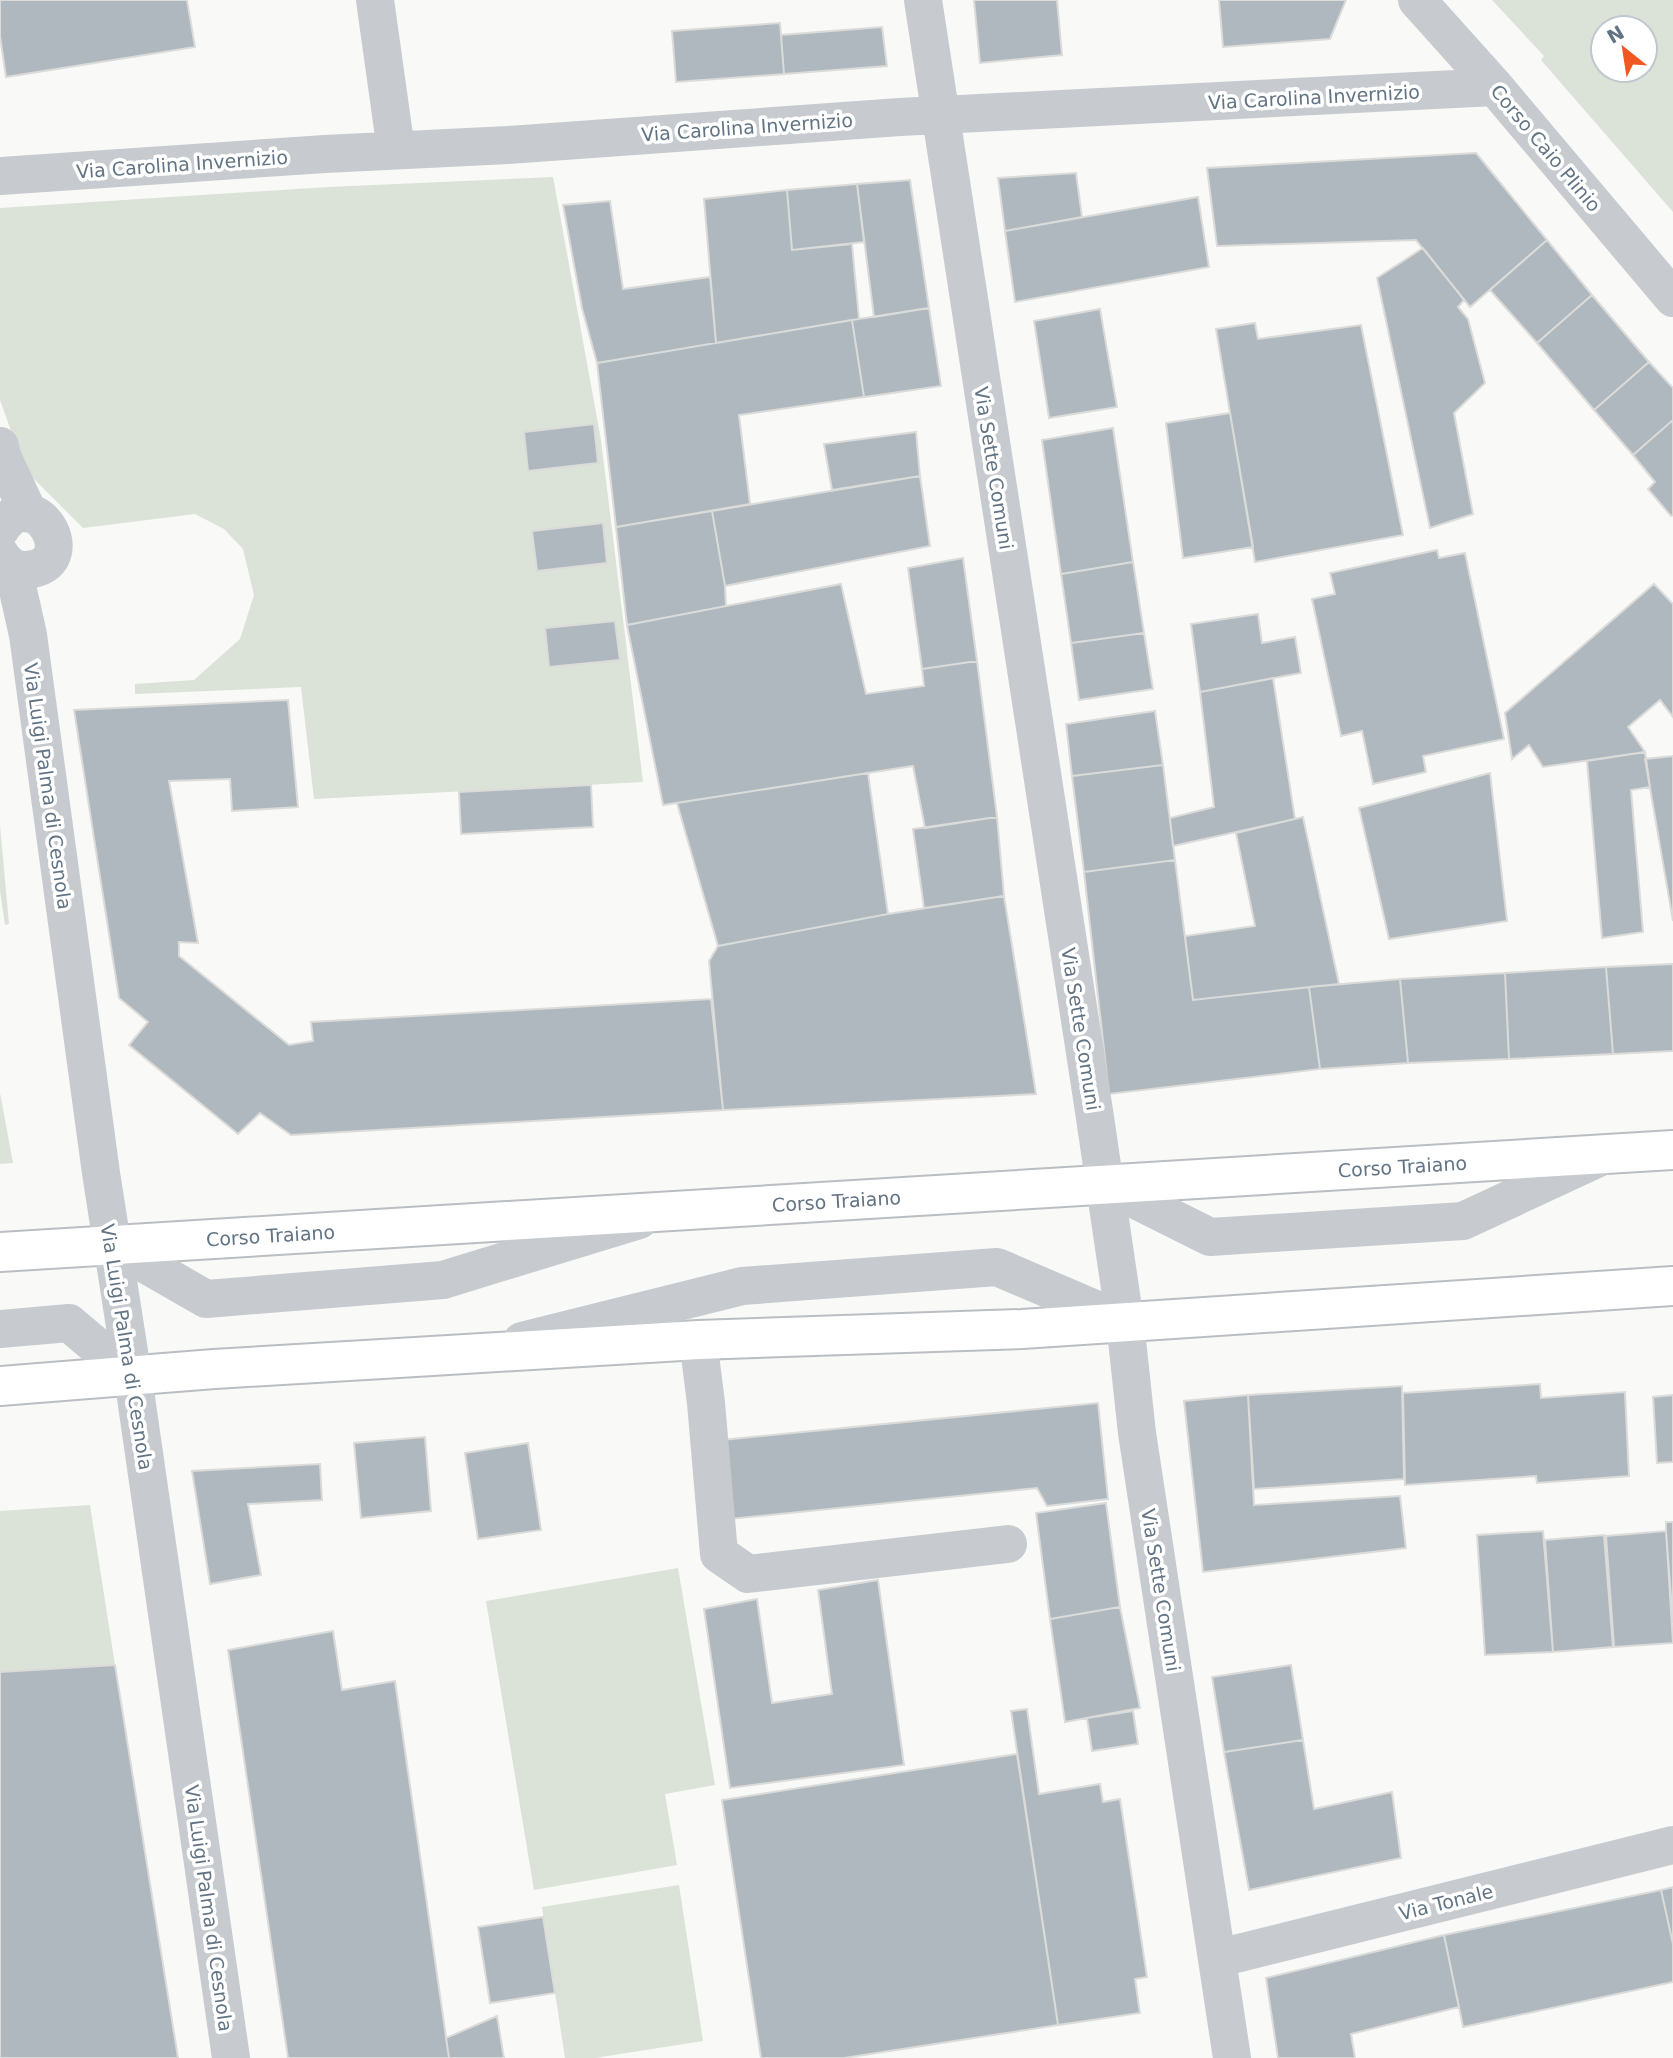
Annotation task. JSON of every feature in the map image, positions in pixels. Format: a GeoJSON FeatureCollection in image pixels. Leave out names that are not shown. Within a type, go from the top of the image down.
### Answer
{"type":"FeatureCollection","features":[{"type":"Feature","properties":{"kind":"main road","name":"Corso Traiano"},"geometry":{"type":"LineString","coordinates":[[0,1252],[1673,1150]]}},
{"type":"Feature","properties":{"kind":"main road"},"geometry":{"type":"LineString","coordinates":[[0,1386],[472,1353],[698,1340],[1012,1329],[1673,1286]]}},
{"type":"Feature","properties":{"kind":"street"},"geometry":{"type":"LineString","coordinates":[[375,0],[396,150]]}},
{"type":"Feature","properties":{"kind":"street","name":"Via Sette Comuni"},"geometry":{"type":"LineString","coordinates":[[923,0],[1094,1111],[1125,1322],[1137,1433],[1219,1958],[1232,2058]]}},
{"type":"Feature","properties":{"kind":"street","name":"Corso Caio Plinio"},"geometry":{"type":"LineString","coordinates":[[1417,0],[1673,298]]}},
{"type":"Feature","properties":{"kind":"street","name":"Via Carolina Invernizio"},"geometry":{"type":"LineString","coordinates":[[0,176],[940,116],[1495,88]]}},
{"type":"Feature","properties":{"kind":"street","name":"Via Luigi Palma di Cesnola"},"geometry":{"type":"LineString","coordinates":[[1,460],[12,539],[38,583],[28,635],[112,1245],[231,2058]]}},
{"type":"Feature","properties":{"kind":"street"},"geometry":{"type":"LineString","coordinates":[[1104,1184],[1210,1237],[1463,1221],[1607,1154]]}},
{"type":"Feature","properties":{"kind":"street"},"geometry":{"type":"LineString","coordinates":[[112,1245],[206,1299],[443,1280],[670,1210]]}},
{"type":"Feature","properties":{"kind":"street"},"geometry":{"type":"LineString","coordinates":[[472,1353],[742,1286],[997,1267],[1125,1322]]}},
{"type":"Feature","properties":{"kind":"street"},"geometry":{"type":"LineString","coordinates":[[0,1329],[69,1324],[133,1377]]}},
{"type":"Feature","properties":{"kind":"street"},"geometry":{"type":"LineString","coordinates":[[698,1340],[719,1554],[748,1574],[1008,1544]]}},
{"type":"Feature","properties":{"kind":"street","name":"Via Tonale"},"geometry":{"type":"LineString","coordinates":[[1219,1958],[1673,1845]]}},
{"type":"Feature","properties":{"kind":"shaded area"},"geometry":{"type":"Polygon","coordinates":[[[1492,0],[1673,0],[1673,212],[1541,60],[1544,56],[1492,0]]]}},
{"type":"Feature","properties":{"kind":"shaded area"},"geometry":{"type":"Polygon","coordinates":[[[553,177],[601,440],[643,782],[314,799],[301,687],[135,694],[135,684],[194,680],[240,639],[254,595],[243,549],[224,529],[195,514],[83,528],[25,470],[0,400],[0,208],[328,187],[553,177]]]}},
{"type":"Feature","properties":{"kind":"shaded area"},"geometry":{"type":"Polygon","coordinates":[[[0,825],[9,924],[5,925],[0,891],[0,825]]]}},
{"type":"Feature","properties":{"kind":"shaded area"},"geometry":{"type":"Polygon","coordinates":[[[0,1093],[13,1163],[0,1164],[0,1093]]]}},
{"type":"Feature","properties":{"kind":"shaded area"},"geometry":{"type":"Polygon","coordinates":[[[90,1505],[115,1665],[0,1672],[0,1511],[90,1505]]]}},
{"type":"Feature","properties":{"kind":"shaded area"},"geometry":{"type":"Polygon","coordinates":[[[678,1568],[715,1785],[665,1794],[677,1865],[534,1890],[486,1601],[678,1568]]]}},
{"type":"Feature","properties":{"kind":"shaded area"},"geometry":{"type":"Polygon","coordinates":[[[679,1885],[703,2041],[595,2058],[565,2058],[542,1907],[679,1885]]]}},
{"type":"Feature","properties":{"kind":"building"},"geometry":{"type":"Polygon","coordinates":[[[0,0],[187,0],[195,47],[6,77],[0,36],[0,0]]]}},
{"type":"Feature","properties":{"kind":"building"},"geometry":{"type":"Polygon","coordinates":[[[974,0],[1057,0],[1062,55],[980,63],[974,0]]]}},
{"type":"Feature","properties":{"kind":"building"},"geometry":{"type":"Polygon","coordinates":[[[1219,0],[1346,0],[1330,39],[1223,47],[1219,0]]]}},
{"type":"Feature","properties":{"kind":"building"},"geometry":{"type":"Polygon","coordinates":[[[780,23],[784,74],[676,82],[672,31],[780,23]]]}},
{"type":"Feature","properties":{"kind":"building"},"geometry":{"type":"Polygon","coordinates":[[[882,27],[887,66],[784,74],[781,35],[882,27]]]}},
{"type":"Feature","properties":{"kind":"building"},"geometry":{"type":"Polygon","coordinates":[[[1476,153],[1547,240],[1470,307],[1416,240],[1217,246],[1207,168],[1476,153]]]}},
{"type":"Feature","properties":{"kind":"building"},"geometry":{"type":"Polygon","coordinates":[[[1076,173],[1082,217],[1005,231],[998,178],[1076,173]]]}},
{"type":"Feature","properties":{"kind":"building"},"geometry":{"type":"Polygon","coordinates":[[[910,180],[929,308],[874,317],[857,184],[910,180]]]}},
{"type":"Feature","properties":{"kind":"building"},"geometry":{"type":"Polygon","coordinates":[[[857,184],[864,242],[792,250],[787,190],[857,184]]]}},
{"type":"Feature","properties":{"kind":"building"},"geometry":{"type":"Polygon","coordinates":[[[787,190],[792,250],[852,244],[859,319],[716,343],[704,199],[787,190]]]}},
{"type":"Feature","properties":{"kind":"building"},"geometry":{"type":"Polygon","coordinates":[[[1198,197],[1209,267],[1015,302],[1005,231],[1198,197]]]}},
{"type":"Feature","properties":{"kind":"building"},"geometry":{"type":"Polygon","coordinates":[[[610,201],[623,289],[710,277],[716,343],[597,363],[582,308],[563,205],[610,201]]]}},
{"type":"Feature","properties":{"kind":"building"},"geometry":{"type":"Polygon","coordinates":[[[1547,240],[1592,295],[1537,343],[1490,290],[1547,240]]]}},
{"type":"Feature","properties":{"kind":"building"},"geometry":{"type":"Polygon","coordinates":[[[1423,248],[1464,300],[1458,307],[1468,319],[1485,383],[1454,413],[1473,514],[1430,528],[1377,278],[1423,248]]]}},
{"type":"Feature","properties":{"kind":"building"},"geometry":{"type":"Polygon","coordinates":[[[1592,295],[1649,362],[1594,410],[1537,343],[1592,295]]]}},
{"type":"Feature","properties":{"kind":"building"},"geometry":{"type":"Polygon","coordinates":[[[929,308],[941,386],[864,397],[852,320],[929,308]]]}},
{"type":"Feature","properties":{"kind":"building"},"geometry":{"type":"Polygon","coordinates":[[[1100,309],[1117,407],[1049,418],[1034,321],[1100,309]]]}},
{"type":"Feature","properties":{"kind":"building"},"geometry":{"type":"Polygon","coordinates":[[[852,320],[864,397],[739,415],[750,504],[616,527],[597,363],[852,320]]]}},
{"type":"Feature","properties":{"kind":"building"},"geometry":{"type":"Polygon","coordinates":[[[1255,323],[1258,339],[1361,325],[1403,535],[1255,562],[1216,329],[1255,323]]]}},
{"type":"Feature","properties":{"kind":"building"},"geometry":{"type":"Polygon","coordinates":[[[1649,362],[1673,388],[1673,420],[1633,455],[1594,410],[1649,362]]]}},
{"type":"Feature","properties":{"kind":"building"},"geometry":{"type":"Polygon","coordinates":[[[1230,413],[1253,547],[1183,558],[1166,423],[1230,413]]]}},
{"type":"Feature","properties":{"kind":"building"},"geometry":{"type":"Polygon","coordinates":[[[1673,420],[1671,516],[1648,489],[1655,482],[1633,455],[1673,420]]]}},
{"type":"Feature","properties":{"kind":"building"},"geometry":{"type":"Polygon","coordinates":[[[594,424],[598,463],[528,471],[524,432],[594,424]]]}},
{"type":"Feature","properties":{"kind":"building"},"geometry":{"type":"Polygon","coordinates":[[[1113,428],[1133,562],[1061,574],[1042,440],[1113,428]]]}},
{"type":"Feature","properties":{"kind":"building"},"geometry":{"type":"Polygon","coordinates":[[[916,432],[920,476],[832,490],[824,444],[916,432]]]}},
{"type":"Feature","properties":{"kind":"building"},"geometry":{"type":"Polygon","coordinates":[[[920,476],[930,546],[725,586],[712,511],[920,476]]]}},
{"type":"Feature","properties":{"kind":"building"},"geometry":{"type":"Polygon","coordinates":[[[712,511],[726,606],[627,625],[616,527],[712,511]]]}},
{"type":"Feature","properties":{"kind":"building"},"geometry":{"type":"Polygon","coordinates":[[[603,523],[607,563],[537,571],[532,531],[603,523]]]}},
{"type":"Feature","properties":{"kind":"building"},"geometry":{"type":"Polygon","coordinates":[[[1437,550],[1439,558],[1465,553],[1504,739],[1423,756],[1426,772],[1373,784],[1362,731],[1341,736],[1312,599],[1335,594],[1330,573],[1437,550]]]}},
{"type":"Feature","properties":{"kind":"building"},"geometry":{"type":"Polygon","coordinates":[[[963,558],[977,661],[922,669],[908,568],[963,558]]]}},
{"type":"Feature","properties":{"kind":"building"},"geometry":{"type":"Polygon","coordinates":[[[1133,562],[1144,633],[1071,643],[1061,574],[1133,562]]]}},
{"type":"Feature","properties":{"kind":"building"},"geometry":{"type":"Polygon","coordinates":[[[841,584],[866,694],[924,686],[922,669],[977,661],[997,817],[925,828],[913,766],[663,805],[627,625],[841,584]]]}},
{"type":"Feature","properties":{"kind":"building"},"geometry":{"type":"Polygon","coordinates":[[[1654,584],[1673,604],[1673,717],[1660,700],[1628,727],[1645,752],[1543,767],[1529,745],[1512,759],[1505,713],[1654,584]]]}},
{"type":"Feature","properties":{"kind":"building"},"geometry":{"type":"Polygon","coordinates":[[[1258,614],[1262,643],[1295,637],[1301,673],[1200,692],[1191,624],[1258,614]]]}},
{"type":"Feature","properties":{"kind":"building"},"geometry":{"type":"Polygon","coordinates":[[[615,621],[620,660],[549,667],[545,628],[615,621]]]}},
{"type":"Feature","properties":{"kind":"building"},"geometry":{"type":"Polygon","coordinates":[[[1144,633],[1153,689],[1079,700],[1071,643],[1144,633]]]}},
{"type":"Feature","properties":{"kind":"building"},"geometry":{"type":"Polygon","coordinates":[[[1273,678],[1295,819],[1173,846],[1170,818],[1214,807],[1200,692],[1273,678]]]}},
{"type":"Feature","properties":{"kind":"building"},"geometry":{"type":"Polygon","coordinates":[[[288,700],[298,807],[232,811],[230,779],[169,781],[198,943],[179,942],[179,956],[289,1045],[313,1041],[311,1022],[711,999],[723,1110],[291,1135],[260,1113],[238,1134],[129,1045],[148,1022],[119,998],[74,710],[288,700]]]}},
{"type":"Feature","properties":{"kind":"building"},"geometry":{"type":"Polygon","coordinates":[[[1155,711],[1163,765],[1072,776],[1066,724],[1155,711]]]}},
{"type":"Feature","properties":{"kind":"building"},"geometry":{"type":"Polygon","coordinates":[[[1645,752],[1650,787],[1631,790],[1643,932],[1602,938],[1587,761],[1645,752]]]}},
{"type":"Feature","properties":{"kind":"building"},"geometry":{"type":"Polygon","coordinates":[[[1673,756],[1673,921],[1645,759],[1673,756]]]}},
{"type":"Feature","properties":{"kind":"building"},"geometry":{"type":"Polygon","coordinates":[[[1163,765],[1175,860],[1084,872],[1072,776],[1163,765]]]}},
{"type":"Feature","properties":{"kind":"building"},"geometry":{"type":"Polygon","coordinates":[[[868,773],[888,914],[718,946],[677,803],[868,773]]]}},
{"type":"Feature","properties":{"kind":"building"},"geometry":{"type":"Polygon","coordinates":[[[1490,773],[1507,921],[1389,939],[1359,808],[1490,773]]]}},
{"type":"Feature","properties":{"kind":"building"},"geometry":{"type":"Polygon","coordinates":[[[591,785],[593,827],[461,834],[459,792],[591,785]]]}},
{"type":"Feature","properties":{"kind":"building"},"geometry":{"type":"Polygon","coordinates":[[[997,817],[1004,896],[924,908],[913,829],[997,817]]]}},
{"type":"Feature","properties":{"kind":"building"},"geometry":{"type":"Polygon","coordinates":[[[1303,817],[1339,984],[1193,1000],[1185,936],[1255,926],[1236,833],[1303,817]]]}},
{"type":"Feature","properties":{"kind":"building"},"geometry":{"type":"Polygon","coordinates":[[[1175,860],[1193,1000],[1309,987],[1320,1069],[1109,1094],[1084,872],[1175,860]]]}},
{"type":"Feature","properties":{"kind":"building"},"geometry":{"type":"Polygon","coordinates":[[[1004,896],[1036,1094],[723,1110],[709,961],[718,946],[888,914],[1004,896]]]}},
{"type":"Feature","properties":{"kind":"building"},"geometry":{"type":"Polygon","coordinates":[[[1673,964],[1673,1051],[1613,1054],[1606,967],[1673,964]]]}},
{"type":"Feature","properties":{"kind":"building"},"geometry":{"type":"Polygon","coordinates":[[[1606,967],[1613,1054],[1509,1059],[1505,973],[1606,967]]]}},
{"type":"Feature","properties":{"kind":"building"},"geometry":{"type":"Polygon","coordinates":[[[1505,973],[1509,1059],[1408,1063],[1400,979],[1505,973]]]}},
{"type":"Feature","properties":{"kind":"building"},"geometry":{"type":"Polygon","coordinates":[[[1400,979],[1408,1063],[1320,1069],[1309,987],[1400,979]]]}},
{"type":"Feature","properties":{"kind":"building"},"geometry":{"type":"Polygon","coordinates":[[[1540,1384],[1541,1398],[1625,1392],[1629,1476],[1537,1483],[1536,1476],[1405,1485],[1403,1393],[1540,1384]]]}},
{"type":"Feature","properties":{"kind":"building"},"geometry":{"type":"Polygon","coordinates":[[[1402,1386],[1404,1479],[1254,1489],[1248,1395],[1402,1386]]]}},
{"type":"Feature","properties":{"kind":"building"},"geometry":{"type":"Polygon","coordinates":[[[1248,1395],[1254,1505],[1400,1496],[1406,1548],[1203,1572],[1184,1401],[1248,1395]]]}},
{"type":"Feature","properties":{"kind":"building"},"geometry":{"type":"Polygon","coordinates":[[[1673,1395],[1673,1462],[1657,1463],[1653,1397],[1673,1395]]]}},
{"type":"Feature","properties":{"kind":"building"},"geometry":{"type":"Polygon","coordinates":[[[1098,1403],[1108,1499],[1047,1506],[1037,1488],[730,1519],[722,1440],[1098,1403]]]}},
{"type":"Feature","properties":{"kind":"building"},"geometry":{"type":"Polygon","coordinates":[[[425,1437],[431,1511],[361,1518],[354,1443],[425,1437]]]}},
{"type":"Feature","properties":{"kind":"building"},"geometry":{"type":"Polygon","coordinates":[[[528,1443],[541,1530],[478,1539],[465,1453],[528,1443]]]}},
{"type":"Feature","properties":{"kind":"building"},"geometry":{"type":"Polygon","coordinates":[[[320,1464],[322,1500],[248,1504],[261,1575],[210,1584],[192,1471],[320,1464]]]}},
{"type":"Feature","properties":{"kind":"building"},"geometry":{"type":"Polygon","coordinates":[[[1106,1503],[1120,1607],[1050,1619],[1036,1513],[1106,1503]]]}},
{"type":"Feature","properties":{"kind":"building"},"geometry":{"type":"Polygon","coordinates":[[[1666,1522],[1673,1522],[1673,1623],[1666,1531],[1666,1522]]]}},
{"type":"Feature","properties":{"kind":"building"},"geometry":{"type":"Polygon","coordinates":[[[1543,1531],[1553,1652],[1485,1655],[1477,1535],[1543,1531]]]}},
{"type":"Feature","properties":{"kind":"building"},"geometry":{"type":"Polygon","coordinates":[[[1666,1531],[1673,1643],[1614,1647],[1606,1536],[1666,1531]]]}},
{"type":"Feature","properties":{"kind":"building"},"geometry":{"type":"Polygon","coordinates":[[[1604,1535],[1613,1647],[1553,1652],[1545,1540],[1604,1535]]]}},
{"type":"Feature","properties":{"kind":"building"},"geometry":{"type":"Polygon","coordinates":[[[878,1580],[904,1765],[730,1788],[704,1609],[757,1599],[772,1703],[832,1694],[818,1590],[878,1580]]]}},
{"type":"Feature","properties":{"kind":"building"},"geometry":{"type":"Polygon","coordinates":[[[1120,1607],[1140,1708],[1065,1722],[1050,1619],[1120,1607]]]}},
{"type":"Feature","properties":{"kind":"building"},"geometry":{"type":"Polygon","coordinates":[[[333,1631],[342,1690],[395,1681],[449,2058],[288,2058],[228,1650],[333,1631]]]}},
{"type":"Feature","properties":{"kind":"building"},"geometry":{"type":"Polygon","coordinates":[[[115,1665],[178,2058],[0,2058],[0,1672],[115,1665]]]}},
{"type":"Feature","properties":{"kind":"building"},"geometry":{"type":"Polygon","coordinates":[[[1291,1665],[1303,1740],[1224,1752],[1212,1677],[1291,1665]]]}},
{"type":"Feature","properties":{"kind":"building"},"geometry":{"type":"Polygon","coordinates":[[[1027,1709],[1039,1794],[1100,1784],[1103,1802],[1120,1799],[1147,1977],[1135,1979],[1140,2013],[1058,2025],[1011,1711],[1027,1709]]]}},
{"type":"Feature","properties":{"kind":"building"},"geometry":{"type":"Polygon","coordinates":[[[1133,1711],[1138,1744],[1092,1751],[1087,1718],[1133,1711]]]}},
{"type":"Feature","properties":{"kind":"building"},"geometry":{"type":"Polygon","coordinates":[[[1303,1740],[1314,1809],[1392,1792],[1401,1858],[1249,1890],[1224,1752],[1303,1740]]]}},
{"type":"Feature","properties":{"kind":"building"},"geometry":{"type":"Polygon","coordinates":[[[1017,1754],[1058,2025],[844,2058],[761,2058],[722,1800],[1017,1754]]]}},
{"type":"Feature","properties":{"kind":"building"},"geometry":{"type":"Polygon","coordinates":[[[1673,1887],[1673,1944],[1661,1890],[1673,1887]]]}},
{"type":"Feature","properties":{"kind":"building"},"geometry":{"type":"Polygon","coordinates":[[[1661,1890],[1673,1944],[1673,1982],[1463,2027],[1444,1935],[1661,1890]]]}},
{"type":"Feature","properties":{"kind":"building"},"geometry":{"type":"Polygon","coordinates":[[[543,1917],[555,1993],[490,2003],[478,1927],[543,1917]]]}},
{"type":"Feature","properties":{"kind":"building"},"geometry":{"type":"Polygon","coordinates":[[[1444,1935],[1459,2007],[1351,2034],[1355,2058],[1278,2058],[1266,1978],[1444,1935]]]}},
{"type":"Feature","properties":{"kind":"building"},"geometry":{"type":"Polygon","coordinates":[[[497,2016],[504,2058],[449,2058],[446,2038],[497,2016]]]}}]}
